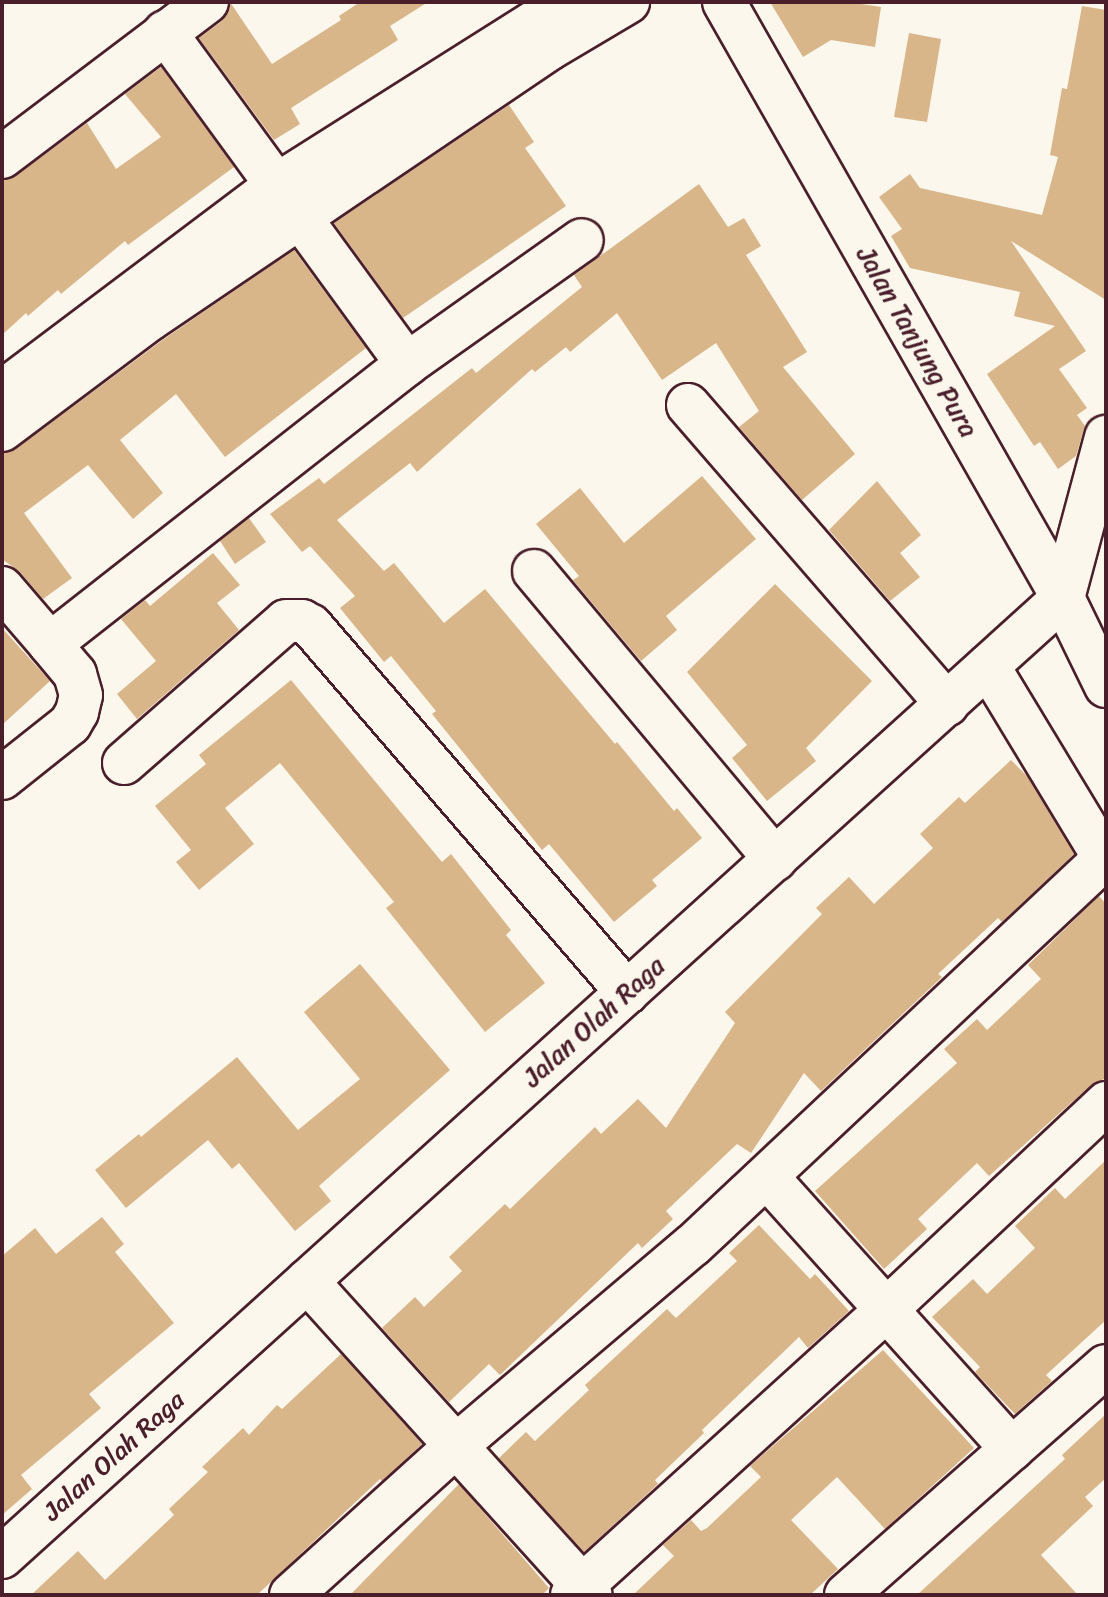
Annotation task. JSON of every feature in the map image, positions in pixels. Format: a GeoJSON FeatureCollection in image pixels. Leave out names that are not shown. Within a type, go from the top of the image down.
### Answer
{"type":"FeatureCollection","features":[{"type":"Feature","properties":{"kind":"street"},"geometry":{"type":"LineString","coordinates":[[2,157],[207,2]]}},
{"type":"Feature","properties":{"kind":"street"},"geometry":{"type":"LineString","coordinates":[[4,386],[288,201],[566,2]]}},
{"type":"Feature","properties":{"kind":"street"},"geometry":{"type":"LineString","coordinates":[[2,430],[150,319],[288,201],[628,2]]}},
{"type":"Feature","properties":{"kind":"street","name":"Jalan Tanjung Pura"},"geometry":{"type":"LineString","coordinates":[[724,2],[1063,598],[1106,686]]}},
{"type":"Feature","properties":{"kind":"street"},"geometry":{"type":"LineString","coordinates":[[165,32],[407,364]]}},
{"type":"Feature","properties":{"kind":"street"},"geometry":{"type":"LineString","coordinates":[[50,644],[407,364],[582,240]]}},
{"type":"Feature","properties":{"kind":"street"},"geometry":{"type":"LineString","coordinates":[[688,405],[947,704]]}},
{"type":"Feature","properties":{"kind":"street"},"geometry":{"type":"LineString","coordinates":[[1063,598],[1106,437]]}},
{"type":"Feature","properties":{"kind":"street"},"geometry":{"type":"LineString","coordinates":[[534,571],[775,859]]}},
{"type":"Feature","properties":{"kind":"street"},"geometry":{"type":"LineString","coordinates":[[2,590],[75,674],[81,695],[70,724],[2,778]]}},
{"type":"Feature","properties":{"kind":"street","name":"Jalan Olah Raga"},"geometry":{"type":"LineString","coordinates":[[2,1557],[1063,598]]}},
{"type":"Feature","properties":{"kind":"street"},"geometry":{"type":"LineString","coordinates":[[124,763],[286,621],[302,621],[311,626],[627,992]]}},
{"type":"Feature","properties":{"kind":"street"},"geometry":{"type":"LineString","coordinates":[[291,1595],[458,1444],[693,1245],[1105,859],[988,666]]}},
{"type":"Feature","properties":{"kind":"street"},"geometry":{"type":"LineString","coordinates":[[307,1281],[458,1444],[582,1592],[1106,1103]]}},
{"type":"Feature","properties":{"kind":"street"},"geometry":{"type":"LineString","coordinates":[[767,1177],[1012,1449]]}},
{"type":"Feature","properties":{"kind":"street"},"geometry":{"type":"LineString","coordinates":[[846,1595],[1106,1366]]}},
{"type":"Feature","properties":{"kind":"building"},"geometry":{"type":"Polygon","coordinates":[[[230,2],[272,64],[341,20],[339,16],[360,2],[428,2],[390,26],[398,40],[291,108],[300,124],[274,140],[199,38],[222,21],[230,2]]]}},
{"type":"Feature","properties":{"kind":"building"},"geometry":{"type":"Polygon","coordinates":[[[770,2],[849,2],[881,7],[875,47],[831,40],[803,57],[770,2]]]}},
{"type":"Feature","properties":{"kind":"building"},"geometry":{"type":"Polygon","coordinates":[[[1082,6],[1106,10],[1106,300],[1011,241],[1086,351],[1059,369],[1087,408],[1077,415],[1085,426],[1076,456],[1058,469],[1040,442],[1034,446],[987,374],[1055,326],[1014,316],[1020,292],[910,268],[891,236],[902,229],[879,197],[910,174],[920,188],[1042,215],[1058,157],[1050,155],[1062,88],[1067,89],[1082,6]]]}},
{"type":"Feature","properties":{"kind":"building"},"geometry":{"type":"Polygon","coordinates":[[[909,33],[941,39],[927,122],[894,117],[909,33]]]}},
{"type":"Feature","properties":{"kind":"building"},"geometry":{"type":"Polygon","coordinates":[[[161,67],[234,167],[128,245],[125,241],[61,294],[58,290],[2,335],[2,180],[16,176],[87,123],[116,169],[161,137],[125,94],[161,67]]]}},
{"type":"Feature","properties":{"kind":"building"},"geometry":{"type":"Polygon","coordinates":[[[509,105],[534,142],[525,148],[566,206],[403,318],[334,223],[509,105]]]}},
{"type":"Feature","properties":{"kind":"building"},"geometry":{"type":"Polygon","coordinates":[[[699,184],[728,227],[744,218],[761,246],[746,255],[807,352],[783,367],[855,454],[802,500],[739,427],[759,411],[716,343],[662,380],[617,313],[570,352],[566,347],[535,372],[532,369],[417,472],[410,463],[337,520],[384,571],[394,563],[444,623],[485,589],[615,744],[617,742],[674,811],[677,808],[702,838],[652,880],[657,886],[614,922],[549,844],[542,850],[432,714],[436,711],[391,656],[384,662],[340,608],[355,596],[310,546],[302,552],[270,514],[319,478],[324,484],[472,368],[476,373],[582,287],[574,275],[699,184]]]}},
{"type":"Feature","properties":{"kind":"building"},"geometry":{"type":"Polygon","coordinates":[[[294,250],[366,348],[225,457],[176,394],[120,440],[163,493],[133,519],[88,465],[24,513],[72,578],[43,599],[20,572],[2,559],[2,454],[16,449],[164,339],[294,250]]]}},
{"type":"Feature","properties":{"kind":"building"},"geometry":{"type":"Polygon","coordinates":[[[702,476],[756,539],[666,616],[677,630],[641,661],[573,580],[579,576],[536,524],[580,488],[624,543],[702,476]]]}},
{"type":"Feature","properties":{"kind":"building"},"geometry":{"type":"Polygon","coordinates":[[[877,481],[921,535],[900,553],[920,577],[890,601],[829,530],[877,481]]]}},
{"type":"Feature","properties":{"kind":"building"},"geometry":{"type":"Polygon","coordinates":[[[249,518],[266,542],[235,564],[220,541],[249,518]]]}},
{"type":"Feature","properties":{"kind":"building"},"geometry":{"type":"Polygon","coordinates":[[[213,553],[240,585],[217,603],[239,630],[137,719],[117,694],[156,661],[121,619],[145,600],[150,606],[213,553]]]}},
{"type":"Feature","properties":{"kind":"building"},"geometry":{"type":"Polygon","coordinates":[[[775,584],[872,681],[806,748],[816,761],[767,801],[732,758],[747,745],[687,672],[775,584]]]}},
{"type":"Feature","properties":{"kind":"building"},"geometry":{"type":"Polygon","coordinates":[[[2,628],[50,681],[2,725],[2,628]]]}},
{"type":"Feature","properties":{"kind":"building"},"geometry":{"type":"Polygon","coordinates":[[[291,680],[442,862],[451,854],[511,930],[506,935],[545,983],[485,1032],[386,908],[394,902],[280,763],[225,808],[254,844],[199,890],[176,862],[191,850],[155,806],[206,764],[199,755],[291,680]]]}},
{"type":"Feature","properties":{"kind":"building"},"geometry":{"type":"Polygon","coordinates":[[[1011,760],[1027,776],[1074,854],[1002,922],[998,918],[938,974],[942,977],[821,1091],[804,1073],[751,1153],[737,1144],[666,1211],[673,1219],[642,1248],[638,1243],[500,1375],[489,1364],[449,1402],[382,1328],[415,1297],[424,1307],[462,1271],[449,1257],[505,1204],[510,1209],[595,1127],[601,1134],[638,1099],[666,1128],[735,1023],[725,1012],[822,914],[816,908],[849,877],[874,904],[933,848],[920,834],[959,797],[965,803],[1011,760]]]}},
{"type":"Feature","properties":{"kind":"building"},"geometry":{"type":"Polygon","coordinates":[[[1099,896],[1106,904],[1106,1078],[1090,1086],[989,1176],[977,1163],[918,1219],[927,1229],[884,1269],[815,1191],[957,1063],[944,1049],[977,1019],[987,1030],[1041,979],[1028,965],[1099,896]]]}},
{"type":"Feature","properties":{"kind":"building"},"geometry":{"type":"Polygon","coordinates":[[[360,964],[450,1070],[319,1186],[331,1201],[295,1231],[239,1163],[232,1169],[208,1140],[126,1208],[95,1170],[139,1134],[141,1137],[237,1057],[298,1130],[360,1079],[304,1012],[360,964]]]}},
{"type":"Feature","properties":{"kind":"building"},"geometry":{"type":"Polygon","coordinates":[[[1106,1160],[1106,1320],[1046,1375],[1052,1381],[1015,1414],[975,1372],[980,1367],[932,1317],[973,1279],[987,1294],[1035,1248],[1015,1226],[1055,1188],[1065,1199],[1106,1160]]]}},
{"type":"Feature","properties":{"kind":"building"},"geometry":{"type":"Polygon","coordinates":[[[102,1217],[124,1244],[115,1252],[174,1323],[89,1394],[101,1408],[21,1475],[32,1489],[2,1515],[2,1256],[35,1228],[56,1254],[102,1217]]]}},
{"type":"Feature","properties":{"kind":"building"},"geometry":{"type":"Polygon","coordinates":[[[759,1225],[810,1279],[815,1274],[849,1311],[808,1348],[799,1337],[702,1430],[704,1433],[655,1480],[658,1484],[584,1552],[499,1458],[526,1432],[535,1441],[589,1390],[585,1385],[667,1309],[676,1318],[737,1261],[729,1253],[759,1225]]]}},
{"type":"Feature","properties":{"kind":"building"},"geometry":{"type":"Polygon","coordinates":[[[883,1350],[974,1448],[885,1529],[837,1477],[791,1520],[838,1569],[810,1595],[633,1595],[674,1556],[663,1545],[691,1520],[701,1531],[707,1528],[761,1477],[750,1466],[883,1350]]]}},
{"type":"Feature","properties":{"kind":"building"},"geometry":{"type":"Polygon","coordinates":[[[341,1354],[422,1444],[382,1481],[380,1479],[257,1595],[31,1595],[78,1551],[105,1580],[174,1515],[169,1509],[208,1472],[202,1467],[243,1428],[249,1435],[277,1405],[282,1409],[341,1354]]]}},
{"type":"Feature","properties":{"kind":"building"},"geometry":{"type":"Polygon","coordinates":[[[1106,1414],[1106,1478],[1085,1497],[1093,1506],[1041,1555],[1078,1595],[917,1595],[1065,1459],[1062,1455],[1106,1414]]]}},
{"type":"Feature","properties":{"kind":"building"},"geometry":{"type":"Polygon","coordinates":[[[459,1484],[549,1588],[542,1595],[350,1595],[459,1484]]]}}]}
